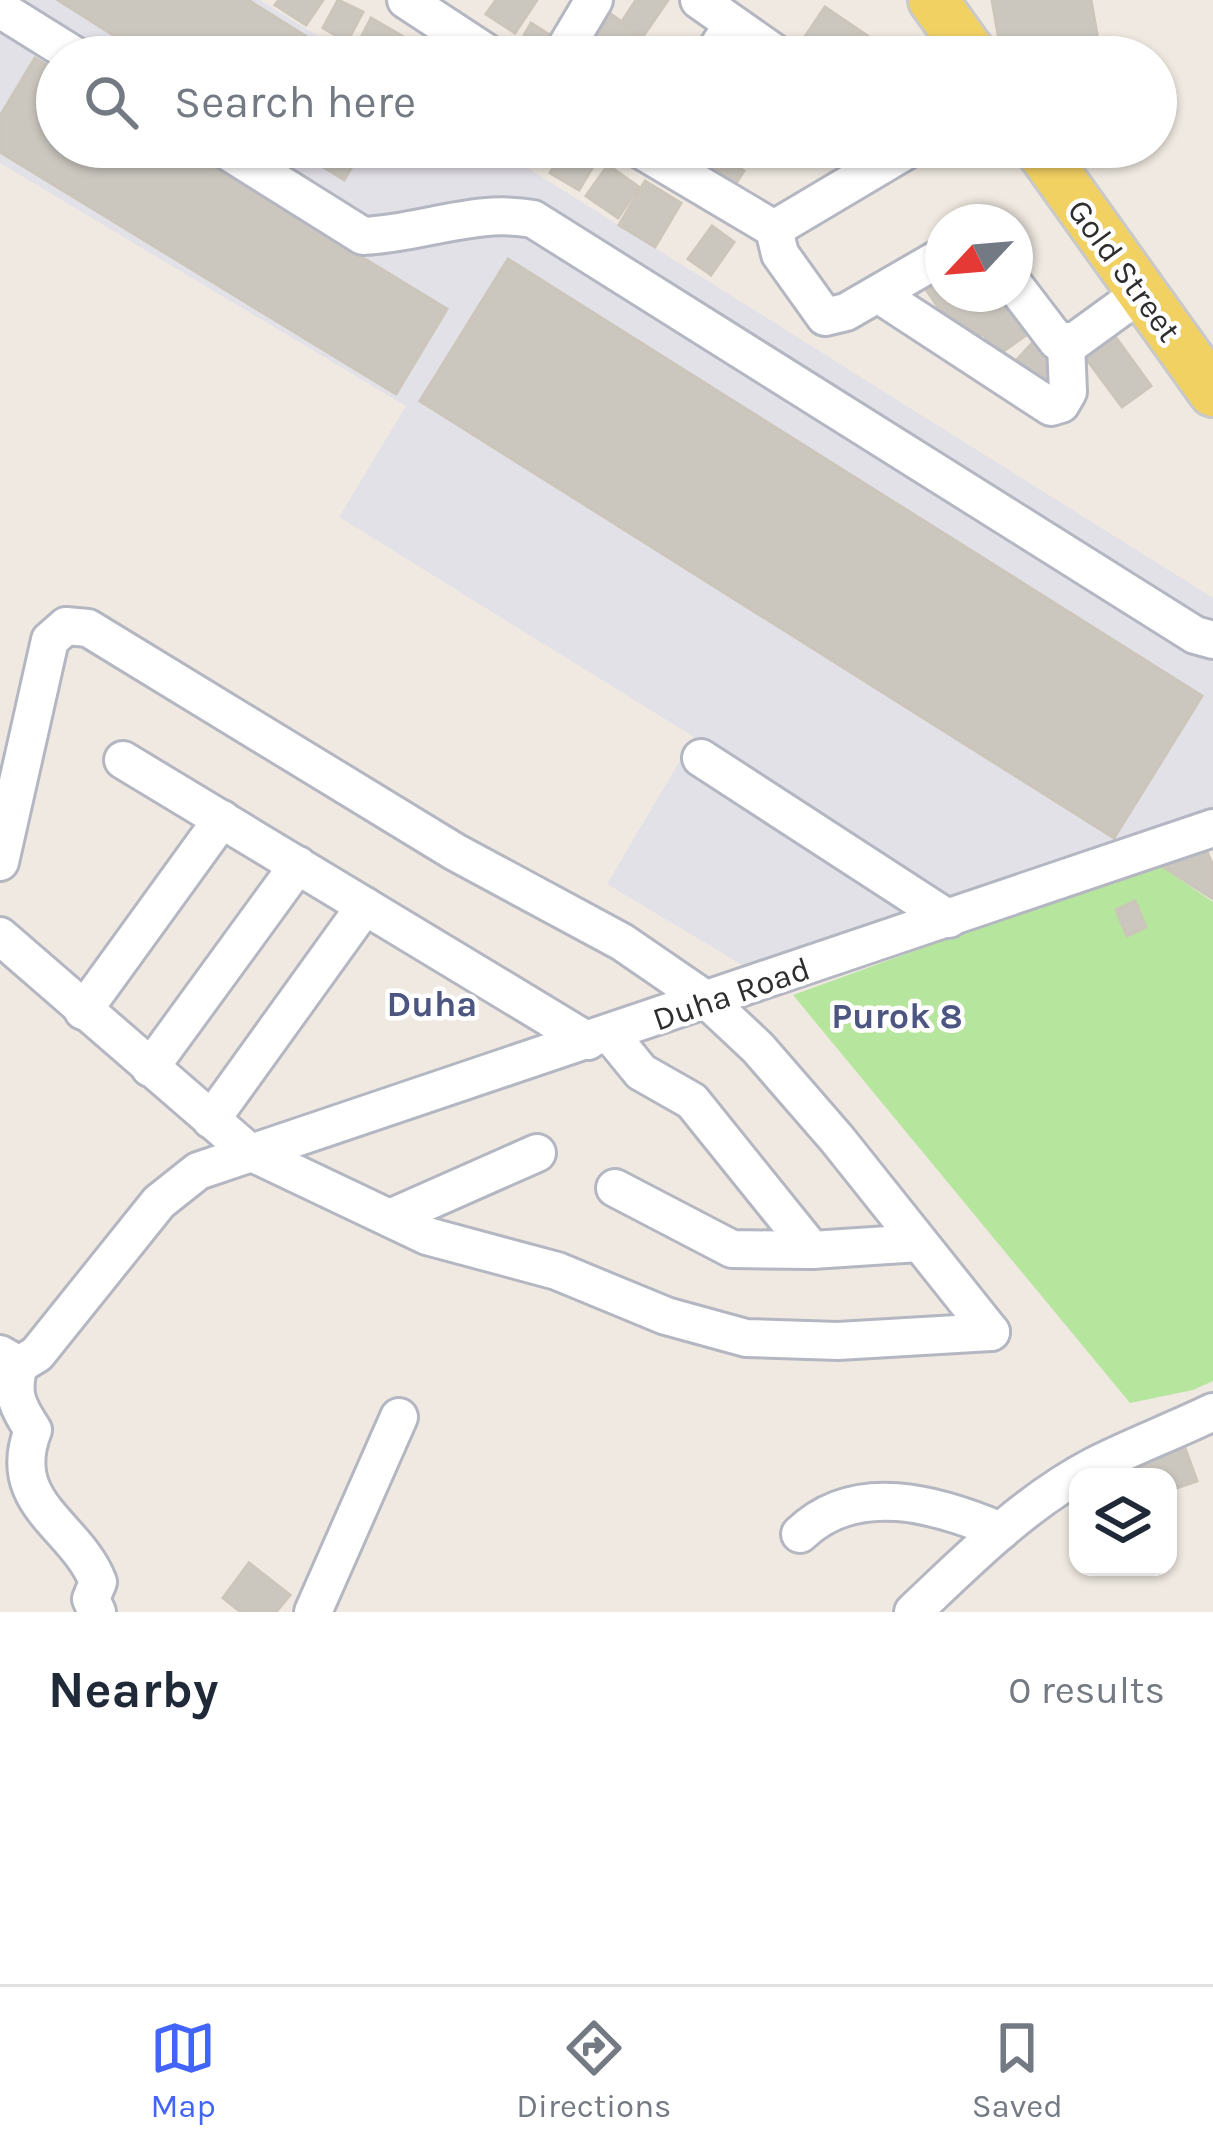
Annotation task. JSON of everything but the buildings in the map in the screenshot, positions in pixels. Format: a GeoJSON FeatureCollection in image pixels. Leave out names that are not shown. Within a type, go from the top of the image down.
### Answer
{"type":"FeatureCollection","features":[{"type":"Feature","properties":{"kind":"main road"},"geometry":{"type":"LineString","coordinates":[[933,0],[959,36]]}},
{"type":"Feature","properties":{"kind":"main road","name":"Gold Street"},"geometry":{"type":"LineString","coordinates":[[1053,168],[1213,392]]}},
{"type":"Feature","properties":{"kind":"street"},"geometry":{"type":"LineString","coordinates":[[406,0],[462,36]]}},
{"type":"Feature","properties":{"kind":"street"},"geometry":{"type":"LineString","coordinates":[[573,36],[594,0]]}},
{"type":"Feature","properties":{"kind":"street"},"geometry":{"type":"LineString","coordinates":[[699,0],[748,36]]}},
{"type":"Feature","properties":{"kind":"street"},"geometry":{"type":"LineString","coordinates":[[0,9],[43,36]]}},
{"type":"Feature","properties":{"kind":"street"},"geometry":{"type":"LineString","coordinates":[[726,36],[733,26]]}},
{"type":"Feature","properties":{"kind":"street"},"geometry":{"type":"LineString","coordinates":[[255,168],[363,236],[502,213],[532,219],[1156,611],[1195,635],[1213,640]]}},
{"type":"Feature","properties":{"kind":"street"},"geometry":{"type":"LineString","coordinates":[[674,168],[774,230],[780,254],[825,316],[846,312],[925,267]]}},
{"type":"Feature","properties":{"kind":"street"},"geometry":{"type":"LineString","coordinates":[[774,230],[876,168]]}},
{"type":"Feature","properties":{"kind":"street"},"geometry":{"type":"LineString","coordinates":[[1033,310],[1057,341],[1066,344],[1142,293]]}},
{"type":"Feature","properties":{"kind":"street"},"geometry":{"type":"LineString","coordinates":[[878,294],[1051,406],[1060,404],[1068,392],[1066,344]]}},
{"type":"Feature","properties":{"kind":"street"},"geometry":{"type":"LineString","coordinates":[[0,862],[50,640],[66,626],[78,625],[455,852],[622,942],[708,1001],[758,1048],[991,1332],[838,1341],[746,1338],[666,1316],[556,1271],[427,1235],[248,1151],[0,937]]}},
{"type":"Feature","properties":{"kind":"street"},"geometry":{"type":"LineString","coordinates":[[701,758],[949,919]]}},
{"type":"Feature","properties":{"kind":"street"},"geometry":{"type":"LineString","coordinates":[[124,760],[364,906],[599,1038],[641,1072],[692,1101],[812,1250]]}},
{"type":"Feature","properties":{"kind":"street"},"geometry":{"type":"LineString","coordinates":[[83,1011],[222,819]]}},
{"type":"Feature","properties":{"kind":"street","name":"Duha Road"},"geometry":{"type":"LineString","coordinates":[[10,1359],[38,1354],[170,1192],[198,1171],[1213,828]]}},
{"type":"Feature","properties":{"kind":"street"},"geometry":{"type":"LineString","coordinates":[[150,1068],[298,865]]}},
{"type":"Feature","properties":{"kind":"street"},"geometry":{"type":"LineString","coordinates":[[211,1120],[364,906]]}},
{"type":"Feature","properties":{"kind":"street"},"geometry":{"type":"LineString","coordinates":[[390,1218],[537,1153]]}},
{"type":"Feature","properties":{"kind":"street"},"geometry":{"type":"LineString","coordinates":[[615,1188],[732,1249],[920,1243]]}},
{"type":"Feature","properties":{"kind":"street"},"geometry":{"type":"LineString","coordinates":[[10,1359],[16,1403],[33,1430],[25,1451],[26,1478],[51,1522],[93,1570],[98,1582],[91,1599],[97,1612]]}},
{"type":"Feature","properties":{"kind":"street"},"geometry":{"type":"LineString","coordinates":[[913,1612],[1000,1532],[1091,1468],[1213,1412]]}},
{"type":"Feature","properties":{"kind":"street"},"geometry":{"type":"LineString","coordinates":[[313,1612],[399,1418]]}},
{"type":"Feature","properties":{"kind":"street"},"geometry":{"type":"LineString","coordinates":[[800,1534],[848,1504],[900,1502],[954,1511],[1000,1532]]}},
{"type":"Feature","properties":{"kind":"shaded area"},"geometry":{"type":"Polygon","coordinates":[[[0,0],[260,0],[317,36],[36,36],[36,168],[527,168],[1213,598],[1213,807],[754,972],[607,884],[694,737],[339,517],[406,406],[0,163],[0,0]]]}},
{"type":"Feature","properties":{"kind":"green space"},"geometry":{"type":"Polygon","coordinates":[[[1156,863],[1213,902],[1213,1381],[1130,1403],[793,995],[1156,863]]]}},
{"type":"Feature","properties":{"kind":"district","name":"Duha"},"geometry":{"type":"Point","coordinates":[432,1003]}},
{"type":"Feature","properties":{"kind":"district","name":"Purok 8"},"geometry":{"type":"Point","coordinates":[897,1015]}}]}
